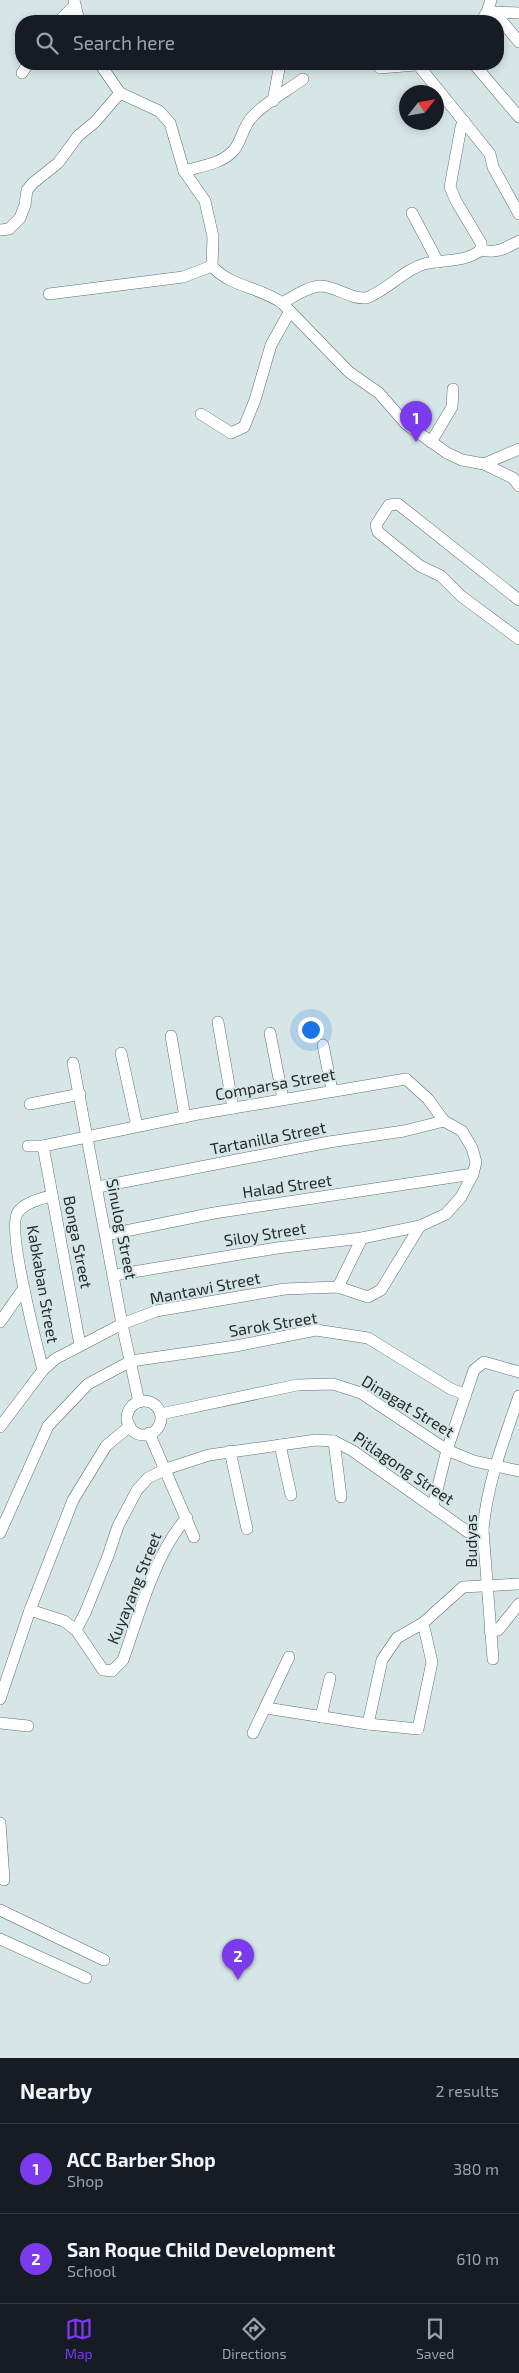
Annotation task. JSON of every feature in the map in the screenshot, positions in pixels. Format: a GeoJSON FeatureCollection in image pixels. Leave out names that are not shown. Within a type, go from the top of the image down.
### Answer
{"type":"FeatureCollection","features":[{"type":"Feature","properties":{"kind":"street"},"geometry":{"type":"LineString","coordinates":[[491,0],[488,15],[519,13]]}},
{"type":"Feature","properties":{"kind":"street"},"geometry":{"type":"LineString","coordinates":[[64,15],[74,3]]}},
{"type":"Feature","properties":{"kind":"street"},"geometry":{"type":"LineString","coordinates":[[504,29],[519,42]]}},
{"type":"Feature","properties":{"kind":"street"},"geometry":{"type":"LineString","coordinates":[[104,70],[120,93],[159,111],[166,116],[170,123],[184,171],[205,201],[213,238],[212,266],[226,279],[270,294],[286,307],[349,372],[366,382],[406,424],[431,442],[462,460],[484,464],[512,478],[519,486]]}},
{"type":"Feature","properties":{"kind":"street"},"geometry":{"type":"LineString","coordinates":[[273,100],[279,70]]}},
{"type":"Feature","properties":{"kind":"street"},"geometry":{"type":"LineString","coordinates":[[427,70],[490,154],[493,167],[519,214]]}},
{"type":"Feature","properties":{"kind":"street"},"geometry":{"type":"LineString","coordinates":[[479,70],[519,116]]}},
{"type":"Feature","properties":{"kind":"street"},"geometry":{"type":"LineString","coordinates":[[184,171],[217,162],[224,158],[235,149],[244,126],[262,107],[304,79]]}},
{"type":"Feature","properties":{"kind":"street"},"geometry":{"type":"LineString","coordinates":[[0,230],[9,229],[20,218],[25,205],[27,190],[58,163],[78,136],[95,122],[120,93]]}},
{"type":"Feature","properties":{"kind":"street"},"geometry":{"type":"LineString","coordinates":[[464,121],[460,127],[450,187],[456,201],[482,243],[482,250]]}},
{"type":"Feature","properties":{"kind":"street"},"geometry":{"type":"LineString","coordinates":[[412,213],[438,262]]}},
{"type":"Feature","properties":{"kind":"street"},"geometry":{"type":"LineString","coordinates":[[200,414],[232,433],[244,427],[257,393],[271,345],[286,307],[312,288],[322,286],[359,298],[366,298],[423,265],[475,255],[482,250],[500,251],[519,241]]}},
{"type":"Feature","properties":{"kind":"street"},"geometry":{"type":"LineString","coordinates":[[49,294],[183,277],[212,266]]}},
{"type":"Feature","properties":{"kind":"street"},"geometry":{"type":"LineString","coordinates":[[431,442],[452,408],[453,389]]}},
{"type":"Feature","properties":{"kind":"street"},"geometry":{"type":"LineString","coordinates":[[484,464],[519,449]]}},
{"type":"Feature","properties":{"kind":"street"},"geometry":{"type":"LineString","coordinates":[[519,600],[398,504],[388,505],[376,525],[378,532],[420,566],[441,576],[461,596],[519,639]]}},
{"type":"Feature","properties":{"kind":"street"},"geometry":{"type":"LineString","coordinates":[[218,1022],[233,1108]]}},
{"type":"Feature","properties":{"kind":"street"},"geometry":{"type":"LineString","coordinates":[[270,1033],[282,1099]]}},
{"type":"Feature","properties":{"kind":"street"},"geometry":{"type":"LineString","coordinates":[[171,1036],[185,1117]]}},
{"type":"Feature","properties":{"kind":"street"},"geometry":{"type":"LineString","coordinates":[[323,1045],[332,1090]]}},
{"type":"Feature","properties":{"kind":"street"},"geometry":{"type":"LineString","coordinates":[[121,1053],[137,1126]]}},
{"type":"Feature","properties":{"kind":"street","name":"Sinulog Street"},"geometry":{"type":"LineString","coordinates":[[74,1063],[115,1275],[122,1324],[139,1402]]}},
{"type":"Feature","properties":{"kind":"street","name":"Comparsa Street"},"geometry":{"type":"LineString","coordinates":[[28,1146],[43,1146],[87,1135],[233,1108],[406,1079],[428,1099],[444,1121],[462,1131],[472,1148],[476,1162],[473,1174]]}},
{"type":"Feature","properties":{"kind":"street"},"geometry":{"type":"LineString","coordinates":[[30,1104],[80,1094]]}},
{"type":"Feature","properties":{"kind":"street","name":"Tartanilla Street"},"geometry":{"type":"LineString","coordinates":[[98,1187],[329,1142],[404,1131],[444,1121]]}},
{"type":"Feature","properties":{"kind":"street","name":"Bonga Street"},"geometry":{"type":"LineString","coordinates":[[43,1146],[80,1345]]}},
{"type":"Feature","properties":{"kind":"street","name":"Siloy Street"},"geometry":{"type":"LineString","coordinates":[[115,1275],[278,1248],[362,1238],[420,1226],[446,1214],[461,1197],[473,1174]]}},
{"type":"Feature","properties":{"kind":"street","name":"Halad Street"},"geometry":{"type":"LineString","coordinates":[[106,1235],[214,1213],[473,1174]]}},
{"type":"Feature","properties":{"kind":"street","name":"Kabkaban Street"},"geometry":{"type":"LineString","coordinates":[[43,1370],[24,1288],[14,1224],[18,1212],[39,1199],[52,1196]]}},
{"type":"Feature","properties":{"kind":"street"},"geometry":{"type":"LineString","coordinates":[[362,1238],[338,1287],[362,1296],[374,1296],[420,1226]]}},
{"type":"Feature","properties":{"kind":"street","name":"Mantawi Street"},"geometry":{"type":"LineString","coordinates":[[1,1422],[43,1370],[56,1359],[122,1324],[156,1311],[193,1304],[286,1289],[338,1287]]}},
{"type":"Feature","properties":{"kind":"street"},"geometry":{"type":"LineString","coordinates":[[0,1322],[24,1288]]}},
{"type":"Feature","properties":{"kind":"street","name":"Sarok Street"},"geometry":{"type":"LineString","coordinates":[[131,1361],[236,1346],[316,1330],[368,1338],[451,1389],[464,1394]]}},
{"type":"Feature","properties":{"kind":"street"},"geometry":{"type":"LineString","coordinates":[[0,1533],[48,1426],[88,1384],[131,1361]]}},
{"type":"Feature","properties":{"kind":"street"},"geometry":{"type":"LineString","coordinates":[[433,1506],[447,1450],[464,1394],[474,1370],[484,1362],[519,1372]]}},
{"type":"Feature","properties":{"kind":"street","name":"Dinagat Street"},"geometry":{"type":"LineString","coordinates":[[160,1414],[296,1385],[333,1384],[362,1393],[447,1450],[474,1461],[519,1471]]}},
{"type":"Feature","properties":{"kind":"street","name":"Budyas"},"geometry":{"type":"LineString","coordinates":[[493,1659],[483,1530],[495,1467],[519,1396]]}},
{"type":"Feature","properties":{"kind":"street"},"geometry":{"type":"LineString","coordinates":[[139,1402],[151,1403],[160,1414],[160,1424],[149,1434],[138,1433],[130,1426],[128,1421],[130,1410],[139,1402]]}},
{"type":"Feature","properties":{"kind":"street"},"geometry":{"type":"LineString","coordinates":[[0,1699],[30,1610],[73,1500],[106,1446],[130,1426]]}},
{"type":"Feature","properties":{"kind":"street"},"geometry":{"type":"LineString","coordinates":[[149,1434],[194,1536]]}},
{"type":"Feature","properties":{"kind":"street","name":"Pitlagong Street"},"geometry":{"type":"LineString","coordinates":[[76,1630],[85,1613],[118,1526],[137,1490],[148,1478],[166,1469],[210,1455],[316,1440],[334,1441],[433,1506],[468,1532],[483,1530]]}},
{"type":"Feature","properties":{"kind":"street"},"geometry":{"type":"LineString","coordinates":[[334,1441],[341,1497]]}},
{"type":"Feature","properties":{"kind":"street"},"geometry":{"type":"LineString","coordinates":[[280,1445],[291,1495]]}},
{"type":"Feature","properties":{"kind":"street"},"geometry":{"type":"LineString","coordinates":[[230,1451],[248,1529]]}},
{"type":"Feature","properties":{"kind":"street","name":"Kuyayang Street"},"geometry":{"type":"LineString","coordinates":[[76,1630],[103,1670],[112,1671],[123,1660],[160,1561],[175,1530],[187,1518]]}},
{"type":"Feature","properties":{"kind":"street"},"geometry":{"type":"LineString","coordinates":[[368,1724],[382,1660],[397,1638],[423,1623],[463,1587],[519,1584]]}},
{"type":"Feature","properties":{"kind":"street"},"geometry":{"type":"LineString","coordinates":[[490,1631],[498,1630],[519,1604]]}},
{"type":"Feature","properties":{"kind":"street"},"geometry":{"type":"LineString","coordinates":[[30,1610],[64,1621],[76,1630]]}},
{"type":"Feature","properties":{"kind":"street"},"geometry":{"type":"LineString","coordinates":[[266,1708],[368,1724],[418,1729],[432,1662],[423,1623]]}},
{"type":"Feature","properties":{"kind":"street"},"geometry":{"type":"LineString","coordinates":[[253,1733],[289,1656]]}},
{"type":"Feature","properties":{"kind":"street"},"geometry":{"type":"LineString","coordinates":[[321,1717],[330,1678]]}},
{"type":"Feature","properties":{"kind":"street"},"geometry":{"type":"LineString","coordinates":[[0,1722],[28,1726]]}},
{"type":"Feature","properties":{"kind":"street"},"geometry":{"type":"LineString","coordinates":[[0,1823],[4,1880]]}},
{"type":"Feature","properties":{"kind":"street"},"geometry":{"type":"LineString","coordinates":[[0,1910],[104,1960]]}},
{"type":"Feature","properties":{"kind":"street"},"geometry":{"type":"LineString","coordinates":[[0,1939],[86,1978]]}},
{"type":"Feature","properties":{"kind":"place","name":"ACC Barber Shop"},"geometry":{"type":"Point","coordinates":[416,442]}},
{"type":"Feature","properties":{"kind":"place","name":"San Roque Child Development"},"geometry":{"type":"Point","coordinates":[238,1980]}}]}
